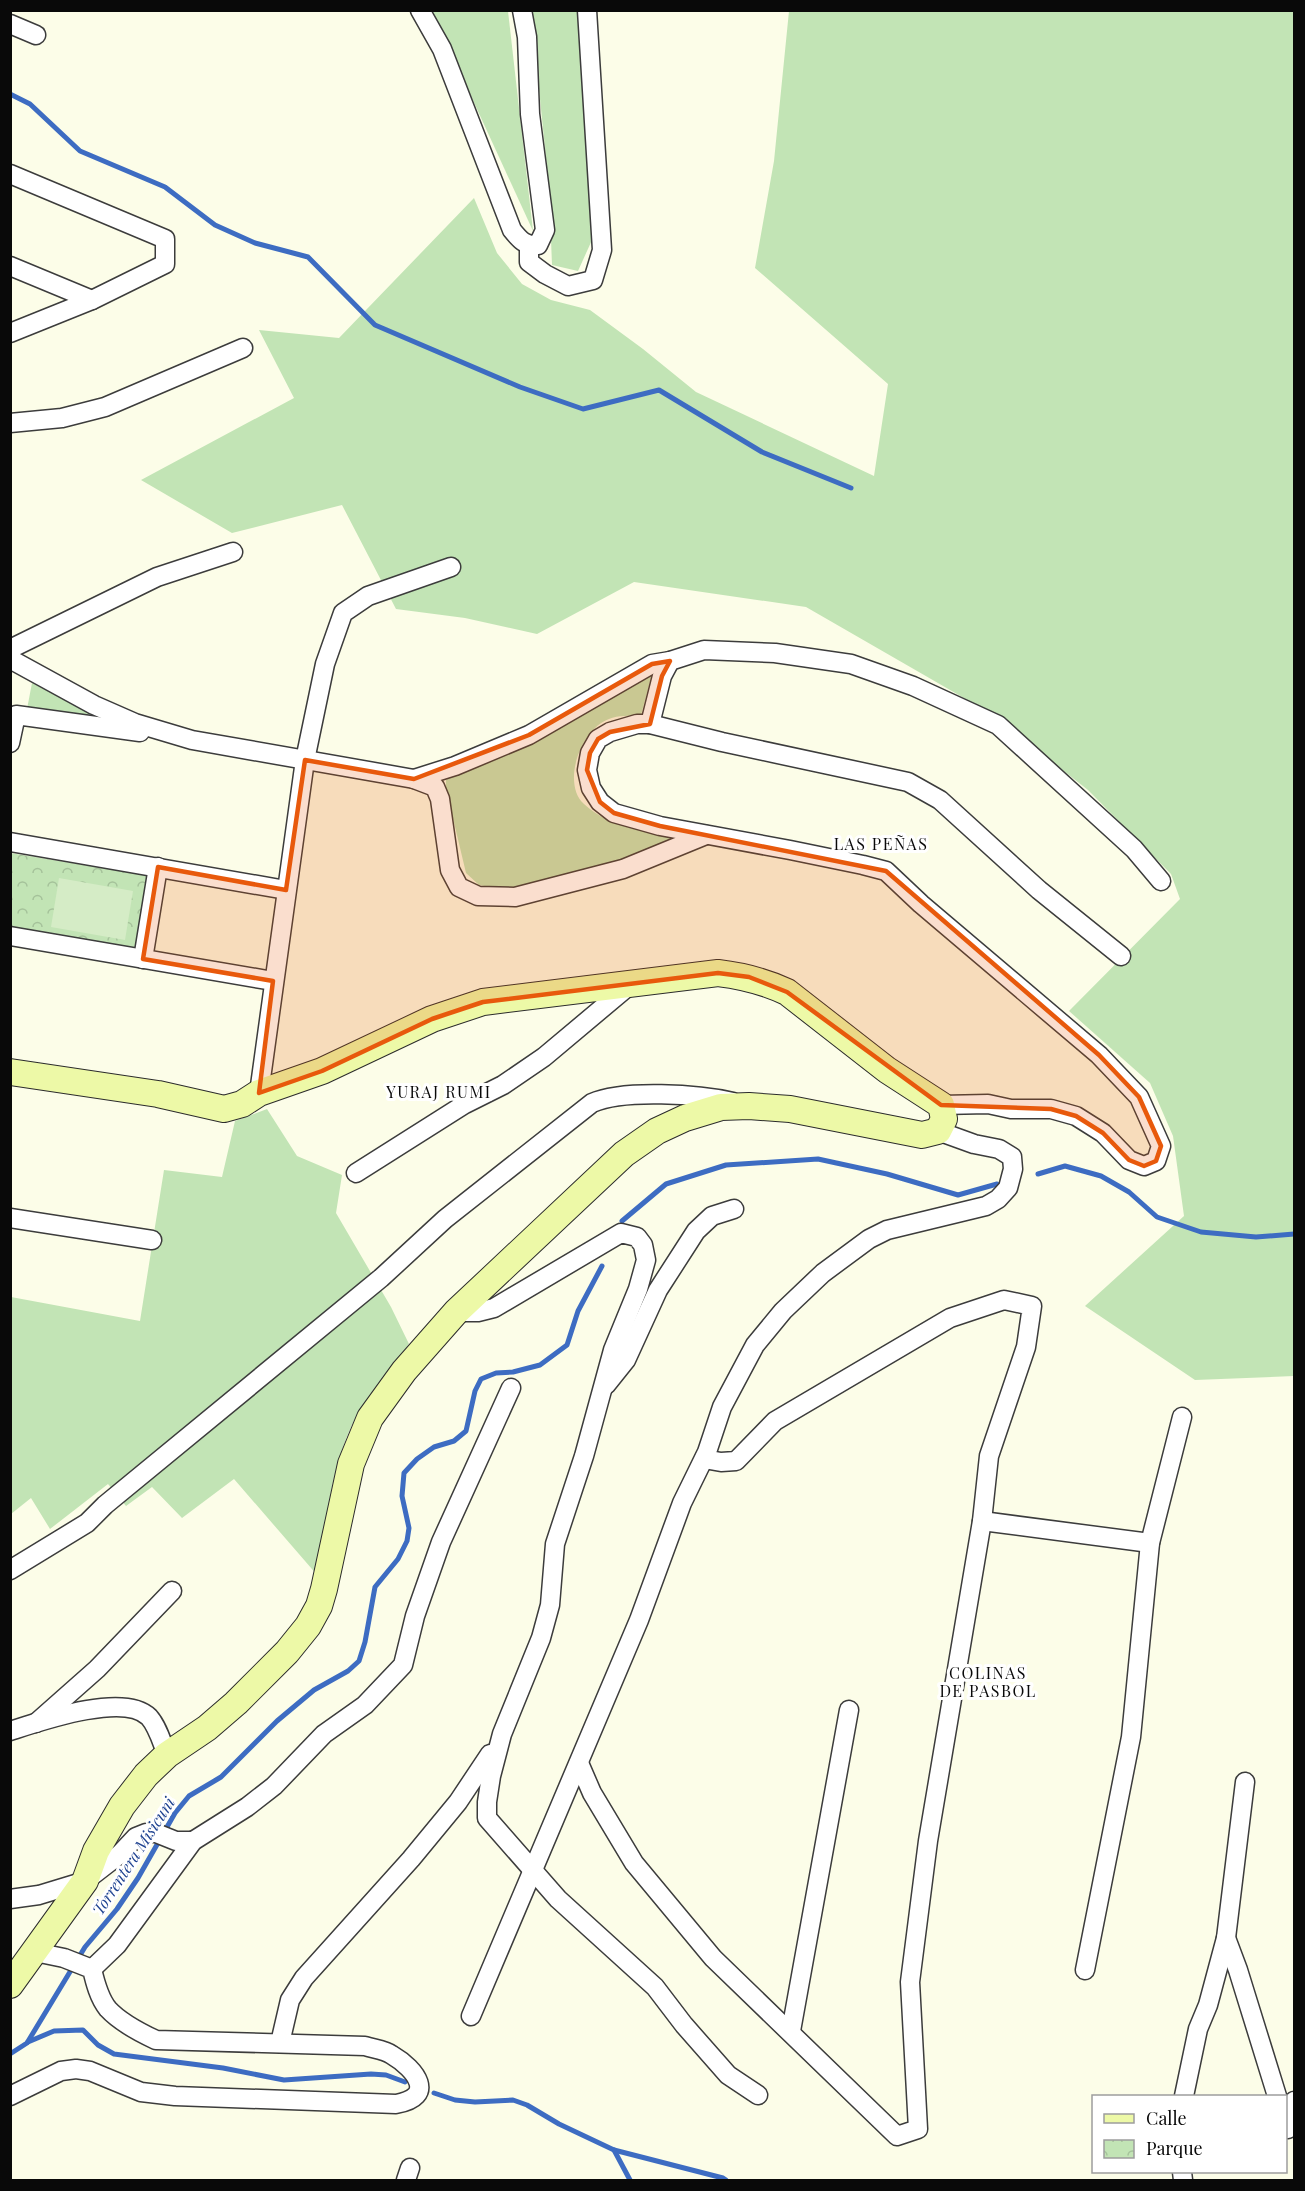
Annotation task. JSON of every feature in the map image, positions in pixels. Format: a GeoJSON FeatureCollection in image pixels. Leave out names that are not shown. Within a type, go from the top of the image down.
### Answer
{"type":"FeatureCollection","features":[{"type":"Feature","properties":{"kind":"street"},"geometry":{"type":"LineString","coordinates":[[420,10],[442,49],[512,230],[520,240],[529,245],[538,245],[545,230],[531,124],[527,37],[522,10]]}},
{"type":"Feature","properties":{"kind":"street"},"geometry":{"type":"LineString","coordinates":[[529,245],[530,262],[545,274],[568,286],[593,279],[602,250],[587,10]]}},
{"type":"Feature","properties":{"kind":"street"},"geometry":{"type":"LineString","coordinates":[[10,24],[36,35]]}},
{"type":"Feature","properties":{"kind":"street"},"geometry":{"type":"LineString","coordinates":[[10,174],[165,239],[165,264],[92,300],[10,333]]}},
{"type":"Feature","properties":{"kind":"street"},"geometry":{"type":"LineString","coordinates":[[10,266],[92,300]]}},
{"type":"Feature","properties":{"kind":"street"},"geometry":{"type":"LineString","coordinates":[[10,423],[62,418],[105,406],[243,348]]}},
{"type":"Feature","properties":{"kind":"street"},"geometry":{"type":"LineString","coordinates":[[10,649],[157,577],[233,552]]}},
{"type":"Feature","properties":{"kind":"street"},"geometry":{"type":"LineString","coordinates":[[259,1093],[305,760],[324,664],[343,613],[368,596],[451,567]]}},
{"type":"Feature","properties":{"kind":"street"},"geometry":{"type":"LineString","coordinates":[[414,779],[455,766],[529,735],[652,664],[704,650],[775,653],[851,664],[913,686],[998,725],[1134,849],[1161,881]]}},
{"type":"Feature","properties":{"kind":"street"},"geometry":{"type":"LineString","coordinates":[[10,659],[94,705],[135,723],[192,740]]}},
{"type":"Feature","properties":{"kind":"street"},"geometry":{"type":"LineString","coordinates":[[650,724],[662,676],[670,661]]}},
{"type":"Feature","properties":{"kind":"street"},"geometry":{"type":"LineString","coordinates":[[10,743],[16,715],[192,740],[414,779],[435,787],[440,799],[450,870],[459,887],[478,897],[515,897],[623,869],[706,835]]}},
{"type":"Feature","properties":{"kind":"street"},"geometry":{"type":"LineString","coordinates":[[10,1072],[158,1094],[224,1109],[242,1104],[259,1093],[322,1071],[432,1019],[483,1002],[718,974],[749,977],[787,992],[887,1070],[941,1105],[988,1104],[1011,1109],[1051,1109],[1076,1116],[1103,1133],[1129,1160],[1144,1166],[1156,1161],[1161,1146],[1139,1097],[1099,1055],[886,872],[863,864],[660,826],[614,813],[600,802],[591,788],[587,770],[590,753],[598,739],[610,732],[637,724],[650,724],[908,782],[940,800],[1039,890],[1121,956]]}},
{"type":"Feature","properties":{"kind":"street"},"geometry":{"type":"LineString","coordinates":[[10,842],[286,890]]}},
{"type":"Feature","properties":{"kind":"street"},"geometry":{"type":"LineString","coordinates":[[143,959],[158,867]]}},
{"type":"Feature","properties":{"kind":"street"},"geometry":{"type":"LineString","coordinates":[[10,936],[273,981]]}},
{"type":"Feature","properties":{"kind":"street"},"geometry":{"type":"LineString","coordinates":[[356,1173],[465,1104],[503,1085],[544,1058],[631,984]]}},
{"type":"Feature","properties":{"kind":"street"},"geometry":{"type":"LineString","coordinates":[[10,1570],[87,1523],[381,1278],[445,1220],[591,1103],[617,1096],[668,1095],[710,1096],[749,1106]]}},
{"type":"Feature","properties":{"kind":"street"},"geometry":{"type":"LineString","coordinates":[[938,1131],[944,1119],[941,1105]]}},
{"type":"Feature","properties":{"kind":"street"},"geometry":{"type":"LineString","coordinates":[[10,1985],[85,1881],[96,1851],[122,1806],[146,1775],[167,1755],[207,1728],[236,1702],[287,1652],[308,1626],[319,1606],[324,1589],[351,1464],[358,1442],[370,1418],[404,1371],[456,1312],[591,1183],[632,1148],[657,1131],[684,1118],[721,1107],[749,1106],[790,1109],[922,1136],[938,1131],[974,1144],[999,1149],[1012,1157],[1013,1169],[1008,1188],[998,1199],[986,1206],[887,1230],[869,1239],[823,1273],[783,1311],[755,1345],[722,1407],[704,1459],[682,1503],[639,1620],[471,2016]]}},
{"type":"Feature","properties":{"kind":"street"},"geometry":{"type":"LineString","coordinates":[[601,1391],[626,1360],[658,1290],[696,1231],[712,1216],[734,1209]]}},
{"type":"Feature","properties":{"kind":"street"},"geometry":{"type":"LineString","coordinates":[[10,1218],[152,1240]]}},
{"type":"Feature","properties":{"kind":"street"},"geometry":{"type":"LineString","coordinates":[[456,1312],[478,1312],[494,1308],[621,1233],[637,1237],[643,1245],[646,1260],[638,1289],[613,1350],[584,1456],[555,1544],[550,1605],[540,1638],[502,1734],[491,1776],[487,1802],[488,1818],[558,1899],[655,1987],[684,2025],[728,2075],[758,2095]]}},
{"type":"Feature","properties":{"kind":"street"},"geometry":{"type":"LineString","coordinates":[[579,1763],[592,1793],[634,1863],[713,1958],[897,2136],[918,2129],[910,1982],[928,1841],[982,1521],[989,1456],[1026,1347],[1032,1306],[1004,1300],[950,1318],[775,1421],[736,1461],[721,1462],[704,1459]]}},
{"type":"Feature","properties":{"kind":"street"},"geometry":{"type":"LineString","coordinates":[[92,1969],[117,1945],[193,1841],[247,1807],[274,1786],[324,1734],[365,1705],[403,1665],[415,1616],[441,1542],[511,1388]]}},
{"type":"Feature","properties":{"kind":"street"},"geometry":{"type":"LineString","coordinates":[[1085,1970],[1131,1737],[1150,1543],[1182,1417]]}},
{"type":"Feature","properties":{"kind":"street"},"geometry":{"type":"LineString","coordinates":[[982,1521],[1150,1543]]}},
{"type":"Feature","properties":{"kind":"street"},"geometry":{"type":"LineString","coordinates":[[36,1723],[97,1669],[172,1591]]}},
{"type":"Feature","properties":{"kind":"street"},"geometry":{"type":"LineString","coordinates":[[10,1731],[104,1706],[139,1710],[153,1723],[167,1755]]}},
{"type":"Feature","properties":{"kind":"street"},"geometry":{"type":"LineString","coordinates":[[791,2031],[849,1710]]}},
{"type":"Feature","properties":{"kind":"street"},"geometry":{"type":"LineString","coordinates":[[280,2043],[290,2000],[304,1978],[411,1859],[458,1802],[484,1767],[502,1734]]}},
{"type":"Feature","properties":{"kind":"street"},"geometry":{"type":"LineString","coordinates":[[1184,2095],[1198,2029],[1208,2005],[1226,1938],[1245,1782]]}},
{"type":"Feature","properties":{"kind":"street"},"geometry":{"type":"LineString","coordinates":[[10,1899],[39,1895],[85,1881],[120,1854],[136,1837],[146,1833],[156,1833],[176,1840],[193,1841]]}},
{"type":"Feature","properties":{"kind":"street"},"geometry":{"type":"LineString","coordinates":[[1226,1938],[1276,2095]]}},
{"type":"Feature","properties":{"kind":"street"},"geometry":{"type":"LineString","coordinates":[[35,1952],[64,1958],[92,1969]]}},
{"type":"Feature","properties":{"kind":"street"},"geometry":{"type":"LineString","coordinates":[[10,2096],[61,2071],[76,2069],[90,2071],[141,2092],[175,2096],[396,2104],[414,2099],[419,2092],[420,2083],[417,2078],[391,2054],[365,2046],[156,2040],[140,2033],[108,2009],[97,1990],[92,1969]]}},
{"type":"Feature","properties":{"kind":"street"},"geometry":{"type":"LineString","coordinates":[[1289,2133],[1294,2101]]}},
{"type":"Feature","properties":{"kind":"highlighted area"},"geometry":{"type":"Polygon","coordinates":[[[670,661],[662,676],[650,724],[610,732],[598,739],[590,753],[587,770],[600,802],[614,813],[660,826],[886,871],[1099,1055],[1139,1097],[1161,1146],[1156,1161],[1144,1166],[1129,1160],[1103,1133],[1076,1116],[1051,1109],[941,1105],[787,992],[749,977],[718,973],[483,1002],[432,1019],[322,1071],[259,1093],[273,981],[143,959],[158,867],[286,890],[305,760],[414,779],[529,735],[652,664],[670,661]]]}},
{"type":"Feature","properties":{"kind":"green space"},"geometry":{"type":"Polygon","coordinates":[[[432,11],[508,11],[533,231],[432,11]]]}},
{"type":"Feature","properties":{"kind":"green space"},"geometry":{"type":"Polygon","coordinates":[[[531,11],[580,11],[592,240],[578,271],[552,265],[549,187],[531,11]]]}},
{"type":"Feature","properties":{"kind":"green space"},"geometry":{"type":"Polygon","coordinates":[[[789,11],[1294,11],[1294,1376],[1195,1380],[1085,1306],[1184,1216],[1173,1136],[1150,1083],[1069,1011],[1180,899],[1171,874],[1088,790],[990,713],[806,607],[634,582],[537,634],[465,618],[396,609],[342,505],[232,533],[141,480],[294,398],[259,330],[339,338],[474,198],[497,253],[522,284],[551,300],[590,310],[696,392],[874,476],[888,384],[755,268],[774,161],[789,11]]]}},
{"type":"Feature","properties":{"kind":"green space"},"geometry":{"type":"Polygon","coordinates":[[[652,674],[641,715],[609,719],[590,734],[577,757],[574,783],[577,795],[584,804],[605,818],[628,827],[678,838],[618,865],[548,882],[501,889],[479,885],[466,873],[446,789],[446,780],[652,674]]]}},
{"type":"Feature","properties":{"kind":"green space"},"geometry":{"type":"Polygon","coordinates":[[[32,683],[109,721],[27,709],[32,683]]]}},
{"type":"Feature","properties":{"kind":"green space"},"geometry":{"type":"Polygon","coordinates":[[[10,853],[151,876],[138,950],[11,929],[10,853]]]}},
{"type":"Feature","properties":{"kind":"green space"},"geometry":{"type":"Polygon","coordinates":[[[59,878],[133,891],[125,940],[51,927],[59,878]]]}},
{"type":"Feature","properties":{"kind":"green space"},"geometry":{"type":"Polygon","coordinates":[[[267,1109],[297,1156],[342,1175],[336,1213],[391,1307],[409,1344],[363,1405],[351,1427],[333,1481],[318,1576],[234,1479],[182,1518],[152,1487],[126,1506],[108,1484],[50,1529],[31,1498],[11,1514],[11,1297],[140,1321],[164,1170],[222,1177],[235,1121],[267,1109]]]}},
{"type":"Feature","properties":{"kind":"waterway"},"geometry":{"type":"LineString","coordinates":[[10,94],[30,104],[80,151],[165,187],[215,225],[255,243],[308,257],[375,325],[520,387],[583,409],[659,390],[762,452],[851,488]]}},
{"type":"Feature","properties":{"kind":"waterway","name":"Torrentera Misicuni"},"geometry":{"type":"LineString","coordinates":[[622,1221],[666,1184],[726,1165],[818,1159],[887,1174],[958,1195],[997,1184]]}},
{"type":"Feature","properties":{"kind":"waterway","name":"Torrentera Misicuni"},"geometry":{"type":"LineString","coordinates":[[1038,1174],[1065,1166],[1101,1176],[1129,1192],[1157,1217],[1201,1232],[1256,1237],[1294,1234]]}},
{"type":"Feature","properties":{"kind":"waterway","name":"Torrentera Misicuni"},"geometry":{"type":"LineString","coordinates":[[10,2054],[27,2043],[85,1947],[117,1909],[138,1878],[175,1813],[189,1796],[221,1777],[277,1721],[314,1690],[348,1671],[359,1661],[365,1642],[375,1587],[398,1559],[407,1541],[409,1528],[402,1496],[404,1473],[417,1459],[434,1447],[454,1441],[466,1431],[475,1391],[481,1379],[496,1373],[513,1372],[540,1365],[567,1345],[578,1311],[602,1266]]}},
{"type":"Feature","properties":{"kind":"waterway"},"geometry":{"type":"LineString","coordinates":[[28,2042],[54,2031],[83,2030],[98,2045],[114,2054],[223,2068],[284,2080],[371,2074],[386,2075],[405,2082]]}},
{"type":"Feature","properties":{"kind":"waterway"},"geometry":{"type":"LineString","coordinates":[[434,2093],[455,2100],[475,2102],[513,2100],[614,2150],[726,2180]]}},
{"type":"Feature","properties":{"kind":"waterway"},"geometry":{"type":"LineString","coordinates":[[614,2150],[630,2180]]}},
{"type":"Feature","properties":{"kind":"district","name":"LAS PEÑAS"},"geometry":{"type":"Point","coordinates":[881,843]}},
{"type":"Feature","properties":{"kind":"district","name":"YURAJ RUMI"},"geometry":{"type":"Point","coordinates":[439,1091]}},
{"type":"Feature","properties":{"kind":"district","name":"COLINAS DE PASBOL"},"geometry":{"type":"Point","coordinates":[988,1681]}}]}
